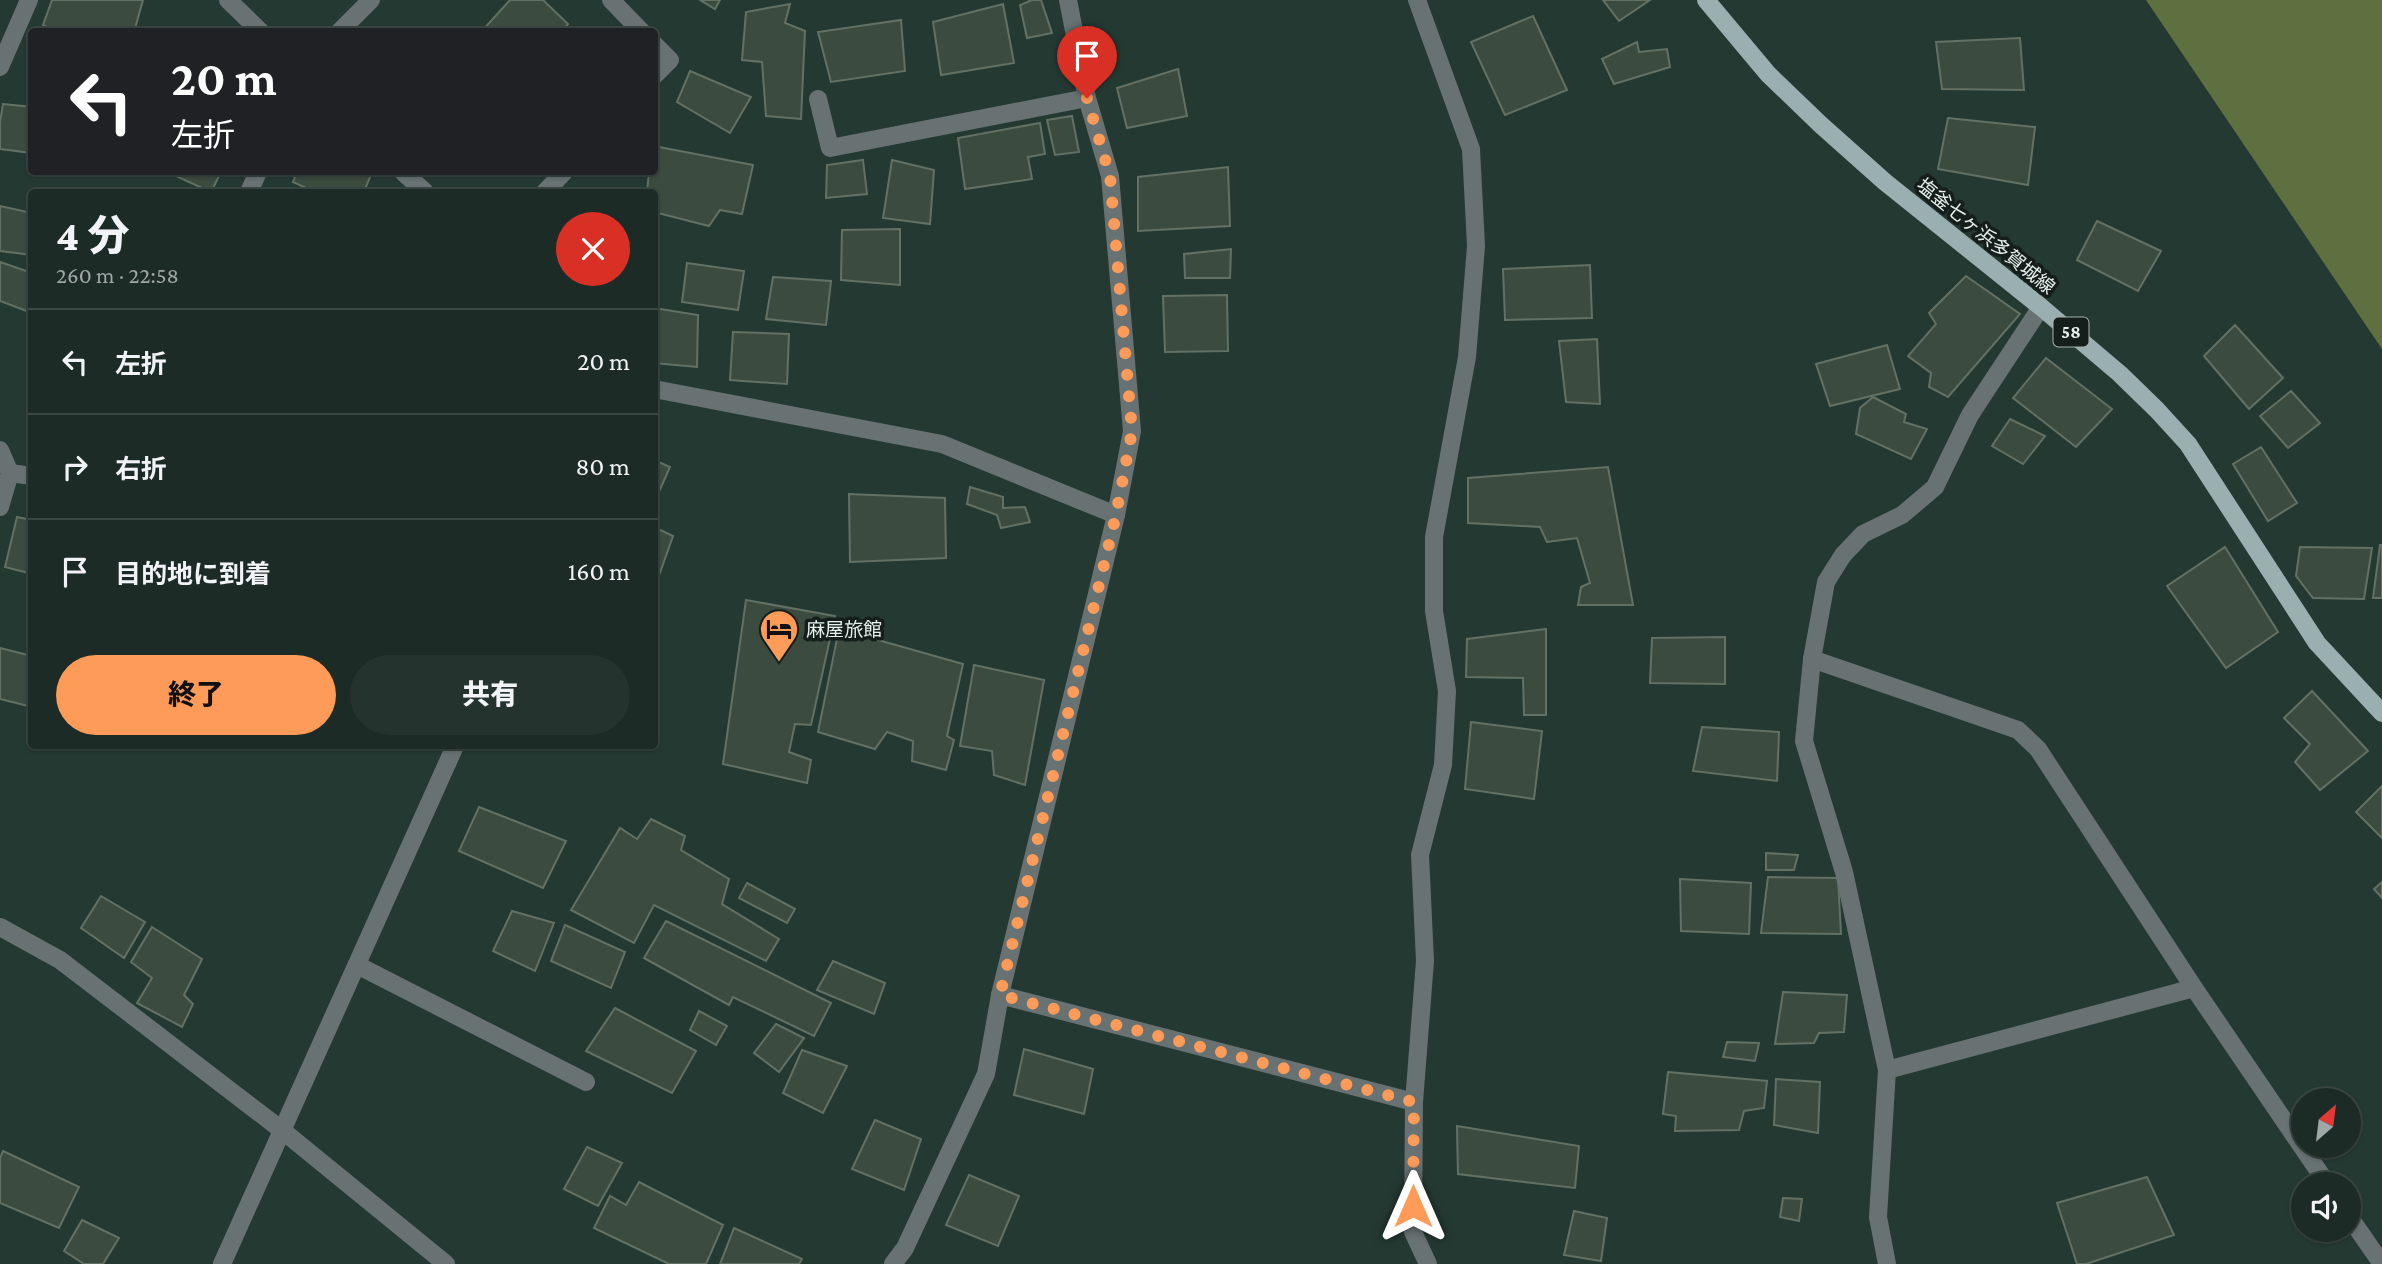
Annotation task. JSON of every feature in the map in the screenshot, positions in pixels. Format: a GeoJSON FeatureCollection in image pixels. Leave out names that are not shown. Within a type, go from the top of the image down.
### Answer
{"type":"FeatureCollection","features":[{"type":"Feature","properties":{"kind":"main road","name":"塩釜七ヶ浜多賀城線"},"geometry":{"type":"LineString","coordinates":[[1706,0],[1768,75],[1821,125],[1885,182],[2120,374],[2157,410],[2188,444],[2317,643],[2382,713]]}},
{"type":"Feature","properties":{"kind":"street"},"geometry":{"type":"LineString","coordinates":[[0,67],[29,0]]}},
{"type":"Feature","properties":{"kind":"street"},"geometry":{"type":"LineString","coordinates":[[228,0],[257,28]]}},
{"type":"Feature","properties":{"kind":"street"},"geometry":{"type":"LineString","coordinates":[[343,28],[370,0]]}},
{"type":"Feature","properties":{"kind":"street"},"geometry":{"type":"LineString","coordinates":[[611,0],[638,28]]}},
{"type":"Feature","properties":{"kind":"street"},"geometry":{"type":"LineString","coordinates":[[894,1264],[905,1248],[986,1074],[1000,995],[1116,515],[1132,431],[1110,176],[1087,98],[1068,0]]}},
{"type":"Feature","properties":{"kind":"street"},"geometry":{"type":"LineString","coordinates":[[1417,0],[1471,149],[1476,246],[1466,357],[1434,537],[1434,611],[1447,691],[1443,765],[1420,855],[1425,961],[1414,1102],[1413,1232],[1428,1264]]}},
{"type":"Feature","properties":{"kind":"street"},"geometry":{"type":"LineString","coordinates":[[658,48],[670,60],[658,72]]}},
{"type":"Feature","properties":{"kind":"street"},"geometry":{"type":"LineString","coordinates":[[818,99],[830,148],[1087,98]]}},
{"type":"Feature","properties":{"kind":"street"},"geometry":{"type":"LineString","coordinates":[[406,175],[422,189]]}},
{"type":"Feature","properties":{"kind":"street"},"geometry":{"type":"LineString","coordinates":[[548,189],[561,175]]}},
{"type":"Feature","properties":{"kind":"street"},"geometry":{"type":"LineString","coordinates":[[1887,1264],[1878,1217],[1887,1070],[1844,872],[1804,741],[1812,659],[1826,582],[1843,555],[1863,534],[1902,515],[1936,487],[1970,415],[2041,307]]}},
{"type":"Feature","properties":{"kind":"street"},"geometry":{"type":"LineString","coordinates":[[658,390],[942,444],[1116,515]]}},
{"type":"Feature","properties":{"kind":"street"},"geometry":{"type":"LineString","coordinates":[[0,450],[10,472],[0,507]]}},
{"type":"Feature","properties":{"kind":"street"},"geometry":{"type":"LineString","coordinates":[[10,472],[28,475]]}},
{"type":"Feature","properties":{"kind":"street"},"geometry":{"type":"LineString","coordinates":[[1812,659],[2018,730],[2038,749],[2194,988],[2319,1172]]}},
{"type":"Feature","properties":{"kind":"street"},"geometry":{"type":"LineString","coordinates":[[222,1264],[455,749]]}},
{"type":"Feature","properties":{"kind":"street"},"geometry":{"type":"LineString","coordinates":[[0,927],[60,960],[283,1131],[446,1264]]}},
{"type":"Feature","properties":{"kind":"street"},"geometry":{"type":"LineString","coordinates":[[357,965],[586,1082]]}},
{"type":"Feature","properties":{"kind":"street"},"geometry":{"type":"LineString","coordinates":[[1887,1070],[2194,988]]}},
{"type":"Feature","properties":{"kind":"street"},"geometry":{"type":"LineString","coordinates":[[1000,995],[1414,1102]]}},
{"type":"Feature","properties":{"kind":"street"},"geometry":{"type":"LineString","coordinates":[[2361,1234],[2382,1264]]}},
{"type":"Feature","properties":{"kind":"green space"},"geometry":{"type":"Polygon","coordinates":[[[2146,0],[2382,0],[2382,349],[2146,0]]]}},
{"type":"Feature","properties":{"kind":"building"},"geometry":{"type":"Polygon","coordinates":[[[52,0],[143,0],[135,28],[49,28],[43,25],[52,0]]]}},
{"type":"Feature","properties":{"kind":"building"},"geometry":{"type":"Polygon","coordinates":[[[510,0],[543,0],[568,24],[564,28],[485,28],[510,0]]]}},
{"type":"Feature","properties":{"kind":"building"},"geometry":{"type":"Polygon","coordinates":[[[700,0],[720,0],[715,9],[700,0]]]}},
{"type":"Feature","properties":{"kind":"building"},"geometry":{"type":"Polygon","coordinates":[[[1041,0],[1052,33],[1027,38],[1020,5],[1041,0]]]}},
{"type":"Feature","properties":{"kind":"building"},"geometry":{"type":"Polygon","coordinates":[[[1603,0],[1650,0],[1619,21],[1603,0]]]}},
{"type":"Feature","properties":{"kind":"building"},"geometry":{"type":"Polygon","coordinates":[[[790,4],[785,23],[805,31],[801,119],[766,116],[762,62],[742,60],[746,12],[790,4]]]}},
{"type":"Feature","properties":{"kind":"building"},"geometry":{"type":"Polygon","coordinates":[[[1003,4],[1014,63],[941,75],[933,22],[1003,4]]]}},
{"type":"Feature","properties":{"kind":"building"},"geometry":{"type":"Polygon","coordinates":[[[1533,16],[1567,90],[1505,115],[1471,42],[1533,16]]]}},
{"type":"Feature","properties":{"kind":"building"},"geometry":{"type":"Polygon","coordinates":[[[901,20],[905,71],[831,82],[818,32],[901,20]]]}},
{"type":"Feature","properties":{"kind":"building"},"geometry":{"type":"Polygon","coordinates":[[[2020,38],[2024,90],[1942,89],[1936,42],[2020,38]]]}},
{"type":"Feature","properties":{"kind":"building"},"geometry":{"type":"Polygon","coordinates":[[[1637,42],[1639,52],[1667,49],[1670,67],[1614,84],[1602,59],[1637,42]]]}},
{"type":"Feature","properties":{"kind":"building"},"geometry":{"type":"Polygon","coordinates":[[[1178,69],[1187,116],[1127,128],[1117,88],[1178,69]]]}},
{"type":"Feature","properties":{"kind":"building"},"geometry":{"type":"Polygon","coordinates":[[[690,71],[751,97],[730,133],[677,102],[690,71]]]}},
{"type":"Feature","properties":{"kind":"building"},"geometry":{"type":"Polygon","coordinates":[[[3,104],[28,107],[28,152],[0,149],[3,104]]]}},
{"type":"Feature","properties":{"kind":"building"},"geometry":{"type":"Polygon","coordinates":[[[1072,116],[1079,152],[1055,155],[1047,120],[1072,116]]]}},
{"type":"Feature","properties":{"kind":"building"},"geometry":{"type":"Polygon","coordinates":[[[1948,118],[2035,127],[2028,185],[1938,169],[1948,118]]]}},
{"type":"Feature","properties":{"kind":"building"},"geometry":{"type":"Polygon","coordinates":[[[1040,123],[1045,154],[1028,157],[1032,179],[965,189],[958,138],[1040,123]]]}},
{"type":"Feature","properties":{"kind":"building"},"geometry":{"type":"Polygon","coordinates":[[[658,147],[753,165],[742,214],[720,210],[709,226],[658,213],[658,189],[647,189],[649,175],[658,175],[658,147]]]}},
{"type":"Feature","properties":{"kind":"building"},"geometry":{"type":"Polygon","coordinates":[[[863,160],[867,194],[826,198],[827,165],[863,160]]]}},
{"type":"Feature","properties":{"kind":"building"},"geometry":{"type":"Polygon","coordinates":[[[892,160],[934,170],[930,224],[883,218],[892,160]]]}},
{"type":"Feature","properties":{"kind":"building"},"geometry":{"type":"Polygon","coordinates":[[[1228,167],[1230,226],[1138,231],[1138,177],[1228,167]]]}},
{"type":"Feature","properties":{"kind":"building"},"geometry":{"type":"Polygon","coordinates":[[[174,175],[220,175],[212,189],[204,189],[174,175]]]}},
{"type":"Feature","properties":{"kind":"building"},"geometry":{"type":"Polygon","coordinates":[[[296,175],[371,175],[365,189],[308,189],[293,182],[296,175]]]}},
{"type":"Feature","properties":{"kind":"building"},"geometry":{"type":"Polygon","coordinates":[[[0,206],[28,212],[28,254],[0,251],[0,206]]]}},
{"type":"Feature","properties":{"kind":"building"},"geometry":{"type":"Polygon","coordinates":[[[2097,221],[2161,251],[2138,291],[2077,260],[2097,221]]]}},
{"type":"Feature","properties":{"kind":"building"},"geometry":{"type":"Polygon","coordinates":[[[900,229],[900,285],[841,280],[842,230],[900,229]]]}},
{"type":"Feature","properties":{"kind":"building"},"geometry":{"type":"Polygon","coordinates":[[[1231,249],[1230,278],[1185,278],[1184,254],[1231,249]]]}},
{"type":"Feature","properties":{"kind":"building"},"geometry":{"type":"Polygon","coordinates":[[[0,262],[28,272],[28,312],[0,301],[0,262]]]}},
{"type":"Feature","properties":{"kind":"building"},"geometry":{"type":"Polygon","coordinates":[[[687,263],[744,271],[738,310],[682,302],[687,263]]]}},
{"type":"Feature","properties":{"kind":"building"},"geometry":{"type":"Polygon","coordinates":[[[1590,265],[1592,318],[1505,320],[1503,269],[1590,265]]]}},
{"type":"Feature","properties":{"kind":"building"},"geometry":{"type":"Polygon","coordinates":[[[1966,276],[2020,314],[1948,397],[1929,387],[1931,373],[1908,356],[1936,324],[1929,313],[1966,276]]]}},
{"type":"Feature","properties":{"kind":"building"},"geometry":{"type":"Polygon","coordinates":[[[773,277],[831,281],[826,325],[766,319],[773,277]]]}},
{"type":"Feature","properties":{"kind":"building"},"geometry":{"type":"Polygon","coordinates":[[[1227,295],[1228,351],[1165,352],[1163,296],[1227,295]]]}},
{"type":"Feature","properties":{"kind":"building"},"geometry":{"type":"Polygon","coordinates":[[[658,309],[698,315],[697,367],[658,363],[658,309]]]}},
{"type":"Feature","properties":{"kind":"building"},"geometry":{"type":"Polygon","coordinates":[[[2235,325],[2283,378],[2249,409],[2204,356],[2235,325]]]}},
{"type":"Feature","properties":{"kind":"building"},"geometry":{"type":"Polygon","coordinates":[[[733,332],[789,334],[787,384],[730,380],[733,332]]]}},
{"type":"Feature","properties":{"kind":"building"},"geometry":{"type":"Polygon","coordinates":[[[1597,339],[1600,404],[1566,402],[1559,341],[1597,339]]]}},
{"type":"Feature","properties":{"kind":"building"},"geometry":{"type":"Polygon","coordinates":[[[1887,345],[1900,389],[1830,406],[1816,364],[1887,345]]]}},
{"type":"Feature","properties":{"kind":"building"},"geometry":{"type":"Polygon","coordinates":[[[2046,358],[2112,409],[2076,447],[2013,398],[2046,358]]]}},
{"type":"Feature","properties":{"kind":"building"},"geometry":{"type":"Polygon","coordinates":[[[2291,391],[2320,423],[2288,448],[2260,416],[2291,391]]]}},
{"type":"Feature","properties":{"kind":"building"},"geometry":{"type":"Polygon","coordinates":[[[1873,397],[1906,414],[1904,422],[1927,429],[1911,459],[1856,434],[1860,408],[1873,397]]]}},
{"type":"Feature","properties":{"kind":"building"},"geometry":{"type":"Polygon","coordinates":[[[2010,419],[2045,436],[2023,464],[1992,446],[2010,419]]]}},
{"type":"Feature","properties":{"kind":"building"},"geometry":{"type":"Polygon","coordinates":[[[2261,447],[2297,503],[2268,521],[2233,464],[2261,447]]]}},
{"type":"Feature","properties":{"kind":"building"},"geometry":{"type":"Polygon","coordinates":[[[658,462],[670,467],[658,494],[658,462]]]}},
{"type":"Feature","properties":{"kind":"building"},"geometry":{"type":"Polygon","coordinates":[[[1608,467],[1633,605],[1578,605],[1581,587],[1590,583],[1577,538],[1547,542],[1540,527],[1468,523],[1468,478],[1608,467]]]}},
{"type":"Feature","properties":{"kind":"building"},"geometry":{"type":"Polygon","coordinates":[[[970,487],[1003,497],[1003,508],[1025,507],[1030,522],[1001,528],[997,515],[967,504],[970,487]]]}},
{"type":"Feature","properties":{"kind":"building"},"geometry":{"type":"Polygon","coordinates":[[[849,494],[945,498],[946,558],[850,562],[849,494]]]}},
{"type":"Feature","properties":{"kind":"building"},"geometry":{"type":"Polygon","coordinates":[[[17,517],[28,519],[28,573],[5,567],[17,517]]]}},
{"type":"Feature","properties":{"kind":"building"},"geometry":{"type":"Polygon","coordinates":[[[658,529],[673,536],[658,578],[658,529]]]}},
{"type":"Feature","properties":{"kind":"building"},"geometry":{"type":"Polygon","coordinates":[[[2380,545],[2382,598],[2373,598],[2380,545]]]}},
{"type":"Feature","properties":{"kind":"building"},"geometry":{"type":"Polygon","coordinates":[[[2225,547],[2278,632],[2226,668],[2167,586],[2225,547]]]}},
{"type":"Feature","properties":{"kind":"building"},"geometry":{"type":"Polygon","coordinates":[[[2300,547],[2372,548],[2364,599],[2313,598],[2296,576],[2300,547]]]}},
{"type":"Feature","properties":{"kind":"building"},"geometry":{"type":"Polygon","coordinates":[[[746,600],[835,616],[811,725],[795,724],[789,752],[811,760],[807,783],[723,764],[746,600]]]}},
{"type":"Feature","properties":{"kind":"building"},"geometry":{"type":"Polygon","coordinates":[[[839,629],[963,664],[947,736],[954,740],[946,770],[912,761],[913,741],[887,732],[875,749],[818,732],[839,629]]]}},
{"type":"Feature","properties":{"kind":"building"},"geometry":{"type":"Polygon","coordinates":[[[1546,629],[1546,715],[1524,715],[1523,678],[1466,677],[1467,639],[1546,629]]]}},
{"type":"Feature","properties":{"kind":"building"},"geometry":{"type":"Polygon","coordinates":[[[1725,637],[1725,684],[1650,683],[1652,638],[1725,637]]]}},
{"type":"Feature","properties":{"kind":"building"},"geometry":{"type":"Polygon","coordinates":[[[0,648],[28,655],[28,706],[0,699],[0,648]]]}},
{"type":"Feature","properties":{"kind":"building"},"geometry":{"type":"Polygon","coordinates":[[[974,665],[1044,680],[1025,785],[994,775],[992,751],[960,746],[974,665]]]}},
{"type":"Feature","properties":{"kind":"building"},"geometry":{"type":"Polygon","coordinates":[[[2312,691],[2368,751],[2320,790],[2295,762],[2310,744],[2284,718],[2312,691]]]}},
{"type":"Feature","properties":{"kind":"building"},"geometry":{"type":"Polygon","coordinates":[[[1471,722],[1542,731],[1534,799],[1465,789],[1471,722]]]}},
{"type":"Feature","properties":{"kind":"building"},"geometry":{"type":"Polygon","coordinates":[[[1702,727],[1779,732],[1777,781],[1693,771],[1702,727]]]}},
{"type":"Feature","properties":{"kind":"building"},"geometry":{"type":"Polygon","coordinates":[[[2382,786],[2382,838],[2356,812],[2382,786]]]}},
{"type":"Feature","properties":{"kind":"building"},"geometry":{"type":"Polygon","coordinates":[[[479,807],[566,841],[543,888],[459,851],[479,807]]]}},
{"type":"Feature","properties":{"kind":"building"},"geometry":{"type":"Polygon","coordinates":[[[651,819],[685,836],[681,850],[729,879],[722,904],[779,939],[766,961],[654,905],[634,943],[571,910],[620,828],[637,839],[651,819]]]}},
{"type":"Feature","properties":{"kind":"building"},"geometry":{"type":"Polygon","coordinates":[[[1766,853],[1798,855],[1794,870],[1766,870],[1766,853]]]}},
{"type":"Feature","properties":{"kind":"building"},"geometry":{"type":"Polygon","coordinates":[[[1768,877],[1838,878],[1841,934],[1761,933],[1768,877]]]}},
{"type":"Feature","properties":{"kind":"building"},"geometry":{"type":"Polygon","coordinates":[[[1680,879],[1751,883],[1749,934],[1681,931],[1680,879]]]}},
{"type":"Feature","properties":{"kind":"building"},"geometry":{"type":"Polygon","coordinates":[[[2382,882],[2382,898],[2374,889],[2382,882]]]}},
{"type":"Feature","properties":{"kind":"building"},"geometry":{"type":"Polygon","coordinates":[[[747,883],[795,909],[787,923],[739,898],[747,883]]]}},
{"type":"Feature","properties":{"kind":"building"},"geometry":{"type":"Polygon","coordinates":[[[101,896],[145,922],[124,958],[81,928],[101,896]]]}},
{"type":"Feature","properties":{"kind":"building"},"geometry":{"type":"Polygon","coordinates":[[[512,911],[554,923],[535,971],[493,951],[512,911]]]}},
{"type":"Feature","properties":{"kind":"building"},"geometry":{"type":"Polygon","coordinates":[[[666,921],[831,1003],[814,1036],[733,997],[729,1005],[644,958],[666,921]]]}},
{"type":"Feature","properties":{"kind":"building"},"geometry":{"type":"Polygon","coordinates":[[[565,925],[625,952],[611,988],[551,961],[565,925]]]}},
{"type":"Feature","properties":{"kind":"building"},"geometry":{"type":"Polygon","coordinates":[[[152,927],[202,959],[184,995],[193,1004],[182,1027],[137,1003],[152,978],[131,962],[152,927]]]}},
{"type":"Feature","properties":{"kind":"building"},"geometry":{"type":"Polygon","coordinates":[[[833,961],[885,983],[874,1014],[817,990],[833,961]]]}},
{"type":"Feature","properties":{"kind":"building"},"geometry":{"type":"Polygon","coordinates":[[[1783,992],[1847,995],[1844,1032],[1819,1033],[1814,1043],[1775,1044],[1783,992]]]}},
{"type":"Feature","properties":{"kind":"building"},"geometry":{"type":"Polygon","coordinates":[[[615,1008],[696,1051],[672,1093],[586,1051],[615,1008]]]}},
{"type":"Feature","properties":{"kind":"building"},"geometry":{"type":"Polygon","coordinates":[[[699,1011],[727,1026],[716,1045],[690,1030],[699,1011]]]}},
{"type":"Feature","properties":{"kind":"building"},"geometry":{"type":"Polygon","coordinates":[[[776,1024],[804,1038],[779,1072],[754,1053],[776,1024]]]}},
{"type":"Feature","properties":{"kind":"building"},"geometry":{"type":"Polygon","coordinates":[[[1727,1042],[1759,1043],[1755,1061],[1723,1057],[1727,1042]]]}},
{"type":"Feature","properties":{"kind":"building"},"geometry":{"type":"Polygon","coordinates":[[[1024,1049],[1093,1069],[1084,1114],[1014,1095],[1024,1049]]]}},
{"type":"Feature","properties":{"kind":"building"},"geometry":{"type":"Polygon","coordinates":[[[802,1050],[847,1066],[823,1113],[783,1093],[802,1050]]]}},
{"type":"Feature","properties":{"kind":"building"},"geometry":{"type":"Polygon","coordinates":[[[1668,1072],[1767,1081],[1764,1108],[1744,1111],[1739,1130],[1675,1131],[1676,1116],[1663,1114],[1668,1072]]]}},
{"type":"Feature","properties":{"kind":"building"},"geometry":{"type":"Polygon","coordinates":[[[1776,1079],[1820,1082],[1818,1133],[1774,1125],[1776,1079]]]}},
{"type":"Feature","properties":{"kind":"building"},"geometry":{"type":"Polygon","coordinates":[[[875,1120],[921,1139],[904,1190],[852,1169],[875,1120]]]}},
{"type":"Feature","properties":{"kind":"building"},"geometry":{"type":"Polygon","coordinates":[[[1457,1126],[1579,1146],[1575,1188],[1458,1174],[1457,1126]]]}},
{"type":"Feature","properties":{"kind":"building"},"geometry":{"type":"Polygon","coordinates":[[[587,1147],[622,1163],[598,1206],[564,1189],[587,1147]]]}},
{"type":"Feature","properties":{"kind":"building"},"geometry":{"type":"Polygon","coordinates":[[[3,1151],[79,1187],[59,1228],[0,1203],[0,1158],[3,1151]]]}},
{"type":"Feature","properties":{"kind":"building"},"geometry":{"type":"Polygon","coordinates":[[[969,1175],[1019,1196],[998,1246],[946,1225],[969,1175]]]}},
{"type":"Feature","properties":{"kind":"building"},"geometry":{"type":"Polygon","coordinates":[[[2147,1177],[2174,1235],[2086,1264],[2077,1264],[2057,1203],[2147,1177]]]}},
{"type":"Feature","properties":{"kind":"building"},"geometry":{"type":"Polygon","coordinates":[[[639,1182],[723,1225],[706,1264],[669,1264],[594,1228],[610,1196],[626,1205],[639,1182]]]}},
{"type":"Feature","properties":{"kind":"building"},"geometry":{"type":"Polygon","coordinates":[[[1783,1198],[1802,1199],[1799,1221],[1780,1217],[1783,1198]]]}},
{"type":"Feature","properties":{"kind":"building"},"geometry":{"type":"Polygon","coordinates":[[[1574,1211],[1607,1218],[1601,1261],[1564,1255],[1574,1211]]]}},
{"type":"Feature","properties":{"kind":"building"},"geometry":{"type":"Polygon","coordinates":[[[82,1220],[119,1238],[103,1264],[84,1264],[64,1251],[82,1220]]]}},
{"type":"Feature","properties":{"kind":"building"},"geometry":{"type":"Polygon","coordinates":[[[734,1228],[802,1259],[799,1264],[720,1264],[734,1228]]]}},
{"type":"Feature","properties":{"kind":"place","name":"麻屋旅館"},"geometry":{"type":"Point","coordinates":[779,663]}},
{"type":"Feature","properties":{"kind":"route"},"geometry":{"type":"LineString","coordinates":[[1087,98],[1110,176],[1132,431],[1116,515],[1000,995],[1414,1102],[1413,1206]]}}]}
